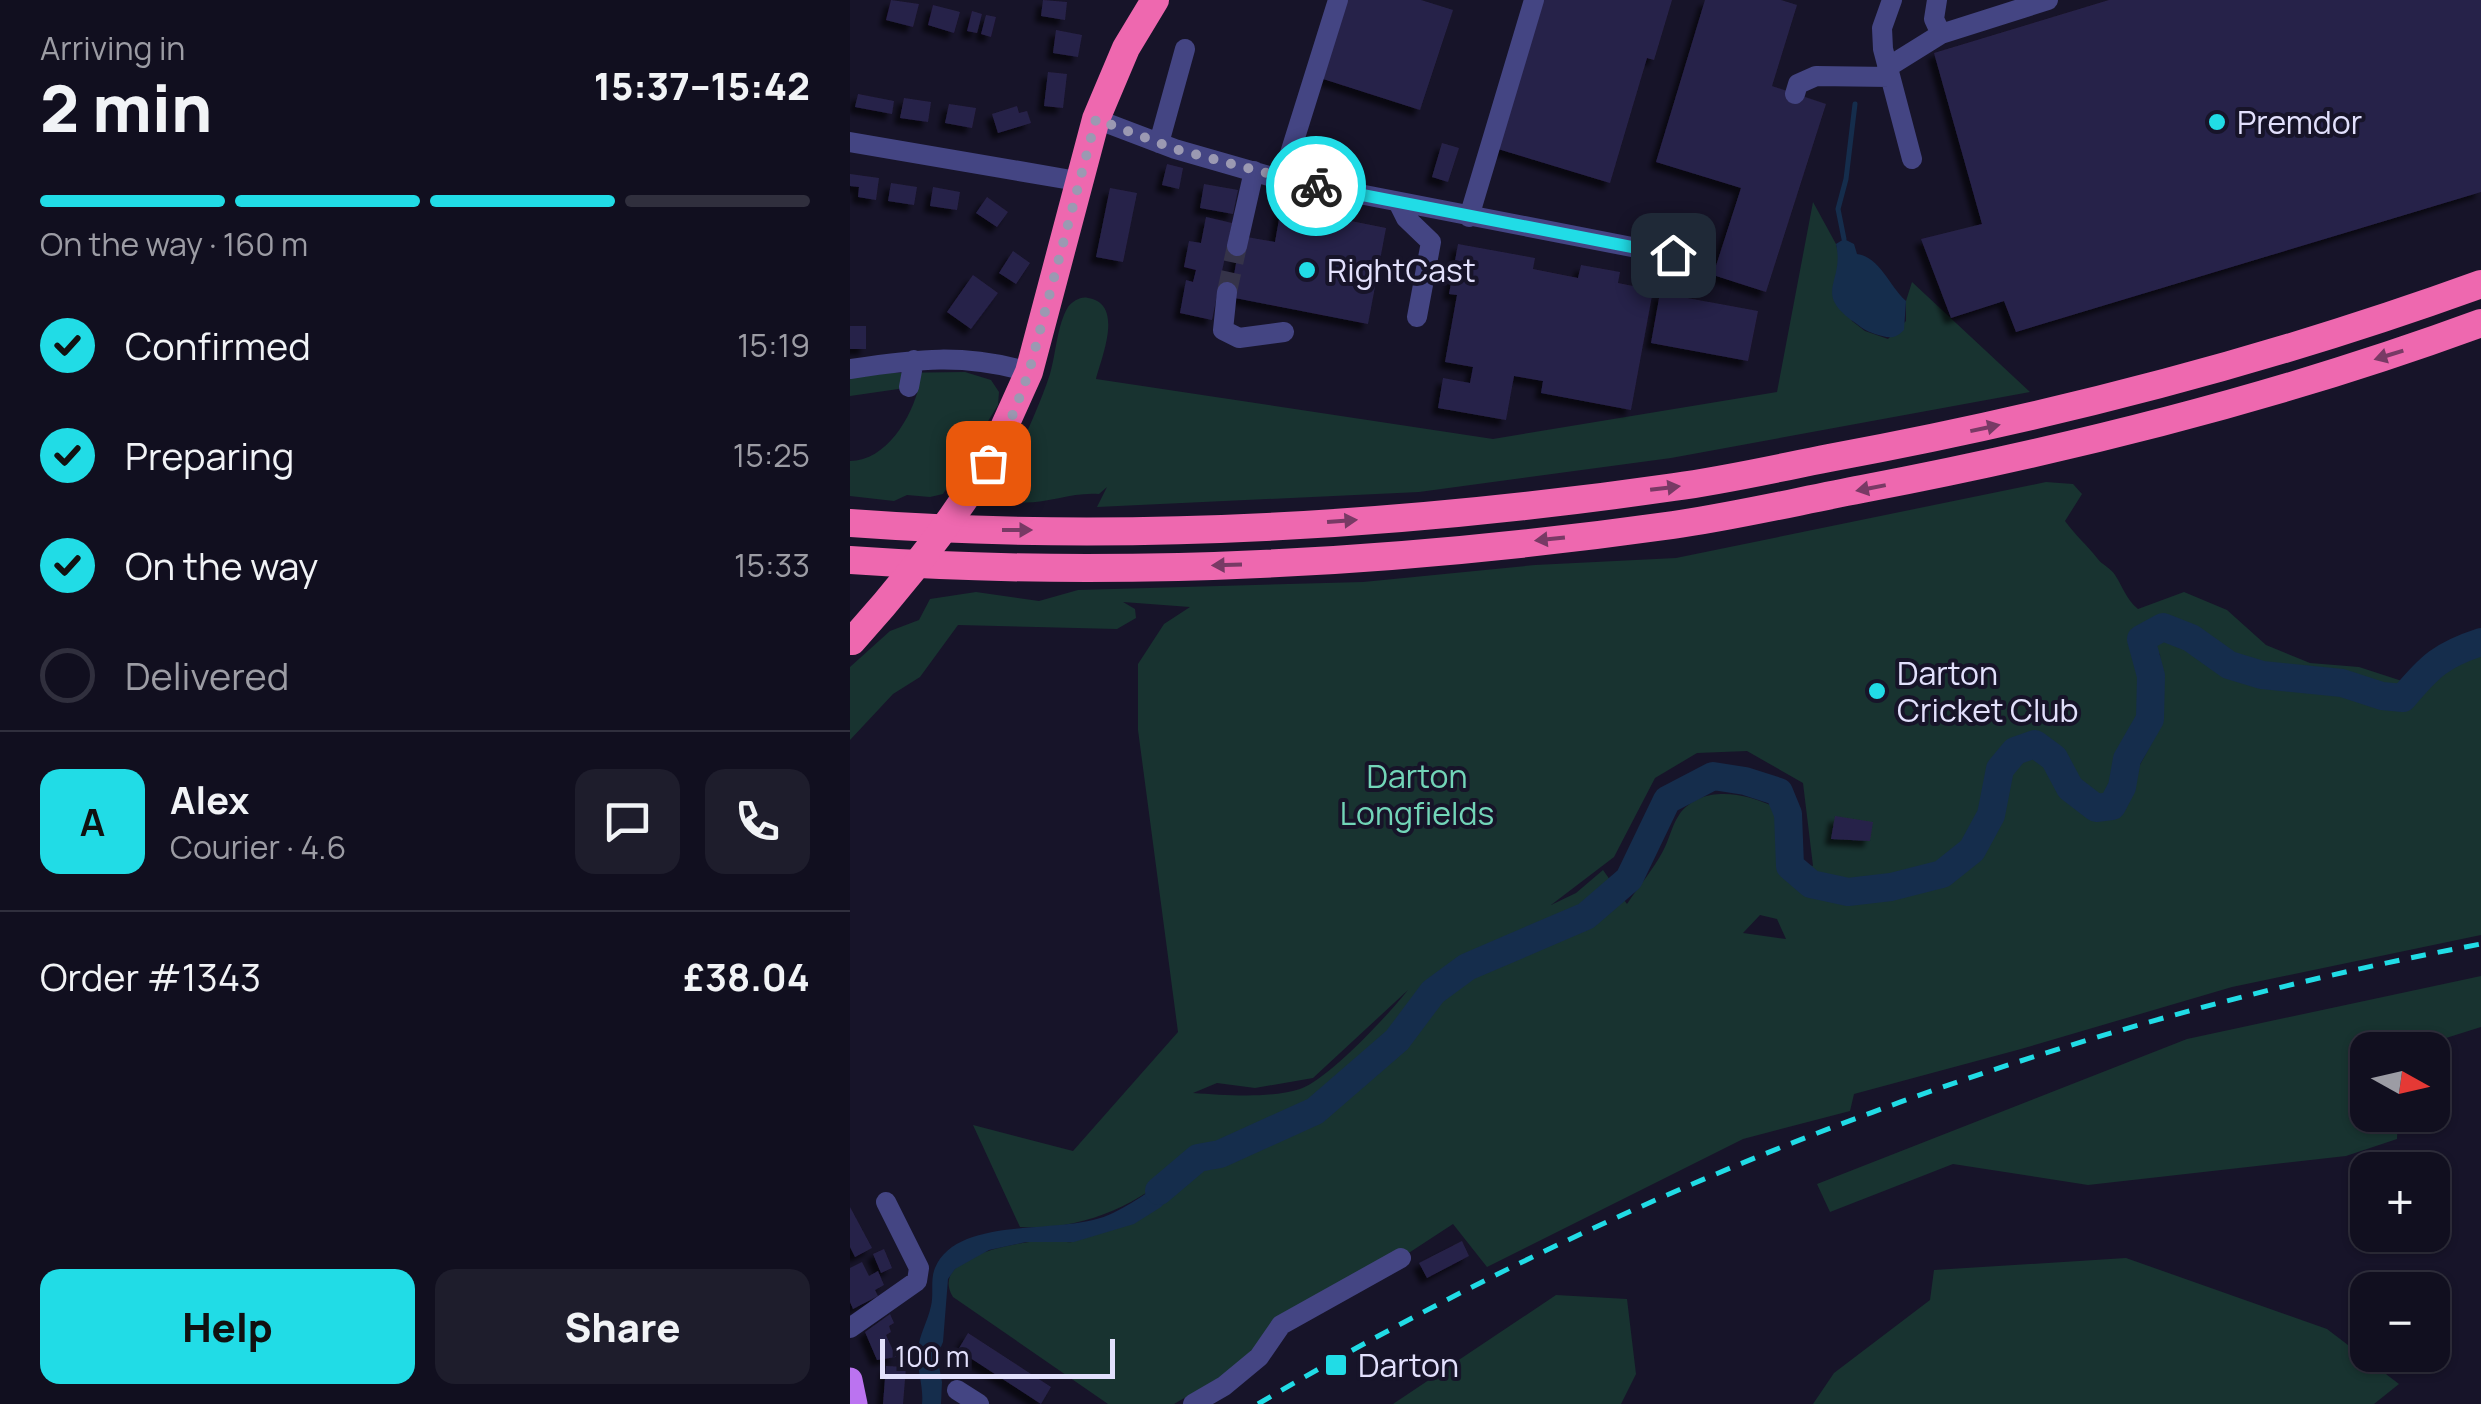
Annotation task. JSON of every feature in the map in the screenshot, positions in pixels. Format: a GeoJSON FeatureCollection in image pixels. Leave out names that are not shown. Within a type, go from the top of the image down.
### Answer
{"type":"FeatureCollection","features":[{"type":"Feature","properties":{"kind":"highway"},"geometry":{"type":"LineString","coordinates":[[851,642],[931,549],[988,463],[1014,412],[1052,294],[1096,119],[1126,48],[1156,0]]}},
{"type":"Feature","properties":{"kind":"highway"},"geometry":{"type":"LineString","coordinates":[[850,523],[953,530],[1210,528],[1444,514],[1675,487],[1982,430],[2114,397],[2400,313],[2481,284]]}},
{"type":"Feature","properties":{"kind":"highway"},"geometry":{"type":"LineString","coordinates":[[850,560],[947,567],[1290,562],[1676,525],[1994,464],[2138,430],[2411,349],[2481,323]]}},
{"type":"Feature","properties":{"kind":"main road"},"geometry":{"type":"LineString","coordinates":[[850,1380],[856,1404]]}},
{"type":"Feature","properties":{"kind":"street"},"geometry":{"type":"LineString","coordinates":[[1282,179],[1338,0]]}},
{"type":"Feature","properties":{"kind":"street"},"geometry":{"type":"LineString","coordinates":[[1469,217],[1534,0]]}},
{"type":"Feature","properties":{"kind":"street"},"geometry":{"type":"LineString","coordinates":[[1892,0],[1882,28],[1912,159]]}},
{"type":"Feature","properties":{"kind":"street"},"geometry":{"type":"LineString","coordinates":[[1938,0],[1934,19],[1942,34]]}},
{"type":"Feature","properties":{"kind":"street"},"geometry":{"type":"LineString","coordinates":[[1795,94],[1798,84],[1816,76],[1889,72],[1942,34],[2048,0]]}},
{"type":"Feature","properties":{"kind":"street"},"geometry":{"type":"LineString","coordinates":[[1159,143],[1185,49]]}},
{"type":"Feature","properties":{"kind":"street"},"geometry":{"type":"LineString","coordinates":[[1096,119],[1159,143],[1282,179],[1673,255]]}},
{"type":"Feature","properties":{"kind":"street"},"geometry":{"type":"LineString","coordinates":[[850,142],[1078,181]]}},
{"type":"Feature","properties":{"kind":"street"},"geometry":{"type":"LineString","coordinates":[[1238,246],[1254,172]]}},
{"type":"Feature","properties":{"kind":"street"},"geometry":{"type":"LineString","coordinates":[[1399,204],[1406,218],[1431,242],[1417,318]]}},
{"type":"Feature","properties":{"kind":"street"},"geometry":{"type":"LineString","coordinates":[[1228,292],[1223,330],[1240,338],[1284,332]]}},
{"type":"Feature","properties":{"kind":"street"},"geometry":{"type":"LineString","coordinates":[[850,369],[965,358],[1029,372]]}},
{"type":"Feature","properties":{"kind":"street"},"geometry":{"type":"LineString","coordinates":[[909,387],[914,360]]}},
{"type":"Feature","properties":{"kind":"street"},"geometry":{"type":"LineString","coordinates":[[850,1328],[917,1281],[920,1268],[886,1202]]}},
{"type":"Feature","properties":{"kind":"street"},"geometry":{"type":"LineString","coordinates":[[1194,1404],[1224,1386],[1259,1356],[1281,1325],[1396,1265]]}},
{"type":"Feature","properties":{"kind":"street"},"geometry":{"type":"LineString","coordinates":[[956,1390],[978,1404]]}},
{"type":"Feature","properties":{"kind":"green space"},"geometry":{"type":"Polygon","coordinates":[[[1813,202],[1836,244],[1837,269],[1852,321],[1865,331],[1888,339],[1906,321],[1906,301],[1912,282],[2030,392],[1671,458],[1419,492],[1097,507],[1107,487],[1099,494],[1039,501],[1004,499],[1001,488],[1045,389],[1064,314],[1072,303],[1083,298],[1099,302],[1108,321],[1096,379],[1493,439],[1777,392],[1813,202]]]}},
{"type":"Feature","properties":{"kind":"green space"},"geometry":{"type":"Polygon","coordinates":[[[965,372],[991,380],[999,392],[998,405],[943,494],[907,495],[894,501],[850,496],[850,461],[875,454],[886,445],[904,423],[919,386],[850,396],[850,378],[888,373],[965,372]]]}},
{"type":"Feature","properties":{"kind":"green space","name":"Darton Longfields"},"geometry":{"type":"Polygon","coordinates":[[[2046,482],[2073,484],[2082,494],[2065,521],[2113,573],[2138,609],[2184,592],[2227,610],[2266,645],[2310,663],[2359,667],[2402,681],[2481,639],[2481,935],[2232,987],[1854,1094],[1850,1111],[1743,1139],[1487,1267],[1453,1224],[1281,1325],[1246,1362],[1174,1404],[1108,1404],[953,1297],[949,1283],[954,1271],[965,1261],[1020,1243],[1076,1241],[1193,1172],[1183,1165],[1128,1204],[1087,1220],[1020,1227],[973,1125],[1073,1151],[1178,1032],[1138,730],[1138,664],[1164,624],[1190,607],[1123,602],[1135,609],[1136,618],[1117,629],[958,625],[920,677],[893,694],[850,740],[850,667],[890,631],[919,620],[930,599],[976,592],[1039,601],[1078,590],[1363,582],[1535,565],[1676,558],[2046,482]],[[2134,643],[2144,681],[2138,724],[2126,740],[2120,780],[2113,792],[2128,787],[2163,722],[2160,654],[2134,643]],[[1747,751],[1697,753],[1655,778],[1614,857],[1551,905],[1576,893],[1603,870],[1627,904],[1659,858],[1679,815],[1688,805],[1711,795],[1737,795],[1774,807],[1777,858],[1813,866],[1803,783],[1747,751]],[[1760,915],[1743,933],[1786,939],[1777,919],[1760,915]],[[1408,990],[1313,1078],[1255,1088],[1217,1083],[1193,1093],[1261,1095],[1300,1089],[1342,1060],[1408,990]]]}},
{"type":"Feature","properties":{"kind":"green space"},"geometry":{"type":"Polygon","coordinates":[[[2481,976],[2481,1027],[2450,1037],[2450,1032],[2350,1032],[2350,1132],[2397,1132],[2397,1139],[2346,1156],[2088,1185],[1953,1164],[1830,1212],[1817,1184],[2187,1039],[2481,976]]]}},
{"type":"Feature","properties":{"kind":"green space"},"geometry":{"type":"Polygon","coordinates":[[[2126,1258],[2327,1329],[2350,1347],[2350,1372],[2383,1372],[2399,1384],[2374,1404],[1813,1404],[1834,1373],[1930,1300],[1934,1270],[2126,1258]]]}},
{"type":"Feature","properties":{"kind":"green space"},"geometry":{"type":"Polygon","coordinates":[[[1556,1295],[1627,1299],[1636,1374],[1621,1404],[1393,1404],[1556,1295]]]}},
{"type":"Feature","properties":{"kind":"water"},"geometry":{"type":"Polygon","coordinates":[[[1844,239],[1854,244],[1857,254],[1878,266],[1906,301],[1904,330],[1897,335],[1887,337],[1867,330],[1835,303],[1832,294],[1838,257],[1836,244],[1844,239]]]}},
{"type":"Feature","properties":{"kind":"water"},"geometry":{"type":"Polygon","coordinates":[[[1183,1165],[1193,1171],[1161,1207],[1134,1224],[1074,1242],[1026,1242],[989,1250],[955,1269],[948,1279],[943,1342],[937,1356],[941,1404],[922,1404],[919,1344],[931,1306],[935,1268],[947,1251],[989,1233],[1069,1224],[1113,1213],[1183,1165]]]}},
{"type":"Feature","properties":{"kind":"building"},"geometry":{"type":"Polygon","coordinates":[[[891,0],[919,4],[913,27],[886,20],[891,0]]]}},
{"type":"Feature","properties":{"kind":"building"},"geometry":{"type":"Polygon","coordinates":[[[1043,0],[1067,2],[1065,20],[1041,16],[1043,0]]]}},
{"type":"Feature","properties":{"kind":"building"},"geometry":{"type":"Polygon","coordinates":[[[1342,0],[1421,0],[1453,10],[1420,110],[1317,77],[1342,0]]]}},
{"type":"Feature","properties":{"kind":"building"},"geometry":{"type":"Polygon","coordinates":[[[1542,0],[1672,0],[1654,60],[1647,58],[1610,183],[1498,149],[1542,0]]]}},
{"type":"Feature","properties":{"kind":"building"},"geometry":{"type":"Polygon","coordinates":[[[1705,0],[1781,0],[1797,5],[1772,86],[1826,104],[1766,292],[1713,275],[1741,188],[1656,162],[1705,0]]]}},
{"type":"Feature","properties":{"kind":"building","name":"Premdor"},"geometry":{"type":"Polygon","coordinates":[[[2109,0],[2481,0],[2481,192],[2016,332],[2004,301],[1951,318],[1921,239],[1982,224],[1934,53],[2109,0]]]}},
{"type":"Feature","properties":{"kind":"building"},"geometry":{"type":"Polygon","coordinates":[[[933,5],[960,12],[954,33],[928,25],[933,5]]]}},
{"type":"Feature","properties":{"kind":"building"},"geometry":{"type":"Polygon","coordinates":[[[972,11],[982,14],[977,33],[967,31],[972,11]]]}},
{"type":"Feature","properties":{"kind":"building"},"geometry":{"type":"Polygon","coordinates":[[[986,15],[996,17],[991,37],[981,34],[986,15]]]}},
{"type":"Feature","properties":{"kind":"building"},"geometry":{"type":"Polygon","coordinates":[[[1056,30],[1082,35],[1078,57],[1053,53],[1056,30]]]}},
{"type":"Feature","properties":{"kind":"building"},"geometry":{"type":"Polygon","coordinates":[[[1048,72],[1067,74],[1063,108],[1044,106],[1048,72]]]}},
{"type":"Feature","properties":{"kind":"building"},"geometry":{"type":"Polygon","coordinates":[[[858,94],[894,101],[892,114],[855,107],[858,94]]]}},
{"type":"Feature","properties":{"kind":"building"},"geometry":{"type":"Polygon","coordinates":[[[904,98],[931,102],[928,122],[900,118],[904,98]]]}},
{"type":"Feature","properties":{"kind":"building"},"geometry":{"type":"Polygon","coordinates":[[[949,104],[976,108],[972,128],[945,123],[949,104]]]}},
{"type":"Feature","properties":{"kind":"building"},"geometry":{"type":"Polygon","coordinates":[[[1017,106],[1019,113],[1027,111],[1031,123],[998,133],[992,114],[1017,106]]]}},
{"type":"Feature","properties":{"kind":"building"},"geometry":{"type":"Polygon","coordinates":[[[1442,143],[1459,148],[1448,182],[1432,177],[1442,143]]]}},
{"type":"Feature","properties":{"kind":"building"},"geometry":{"type":"Polygon","coordinates":[[[1167,164],[1183,168],[1179,189],[1162,185],[1167,164]]]}},
{"type":"Feature","properties":{"kind":"building"},"geometry":{"type":"Polygon","coordinates":[[[850,174],[879,178],[876,200],[858,197],[859,187],[850,186],[850,174]]]}},
{"type":"Feature","properties":{"kind":"building"},"geometry":{"type":"Polygon","coordinates":[[[891,183],[917,187],[914,205],[888,201],[891,183]]]}},
{"type":"Feature","properties":{"kind":"building"},"geometry":{"type":"Polygon","coordinates":[[[1204,184],[1238,190],[1233,214],[1200,208],[1204,184]]]}},
{"type":"Feature","properties":{"kind":"building"},"geometry":{"type":"Polygon","coordinates":[[[933,187],[960,192],[957,210],[930,206],[933,187]]]}},
{"type":"Feature","properties":{"kind":"building"},"geometry":{"type":"Polygon","coordinates":[[[1110,188],[1137,193],[1123,262],[1096,257],[1110,188]]]}},
{"type":"Feature","properties":{"kind":"building"},"geometry":{"type":"Polygon","coordinates":[[[987,197],[1008,212],[997,227],[976,213],[987,197]]]}},
{"type":"Feature","properties":{"kind":"building","name":"RightCast"},"geometry":{"type":"Polygon","coordinates":[[[1318,205],[1353,211],[1351,221],[1386,228],[1368,324],[1230,297],[1241,236],[1275,242],[1281,208],[1316,215],[1318,205]]]}},
{"type":"Feature","properties":{"kind":"building"},"geometry":{"type":"Polygon","coordinates":[[[1206,217],[1232,223],[1212,320],[1180,313],[1186,280],[1193,282],[1196,270],[1184,267],[1189,241],[1201,243],[1206,217]]]}},
{"type":"Feature","properties":{"kind":"building"},"geometry":{"type":"Polygon","coordinates":[[[1458,244],[1535,258],[1533,269],[1578,278],[1581,265],[1620,272],[1618,283],[1653,290],[1631,410],[1541,393],[1543,381],[1514,376],[1506,420],[1438,408],[1443,378],[1470,383],[1473,367],[1445,362],[1457,295],[1449,294],[1458,244]]]}},
{"type":"Feature","properties":{"kind":"building"},"geometry":{"type":"Polygon","coordinates":[[[1013,251],[1030,263],[1016,284],[999,273],[1013,251]]]}},
{"type":"Feature","properties":{"kind":"building"},"geometry":{"type":"Polygon","coordinates":[[[973,275],[998,293],[971,329],[947,312],[973,275]]]}},
{"type":"Feature","properties":{"kind":"building"},"geometry":{"type":"Polygon","coordinates":[[[1660,293],[1758,311],[1748,361],[1651,343],[1660,293]]]}},
{"type":"Feature","properties":{"kind":"building"},"geometry":{"type":"Polygon","coordinates":[[[850,326],[866,326],[866,349],[850,349],[850,326]]]}},
{"type":"Feature","properties":{"kind":"building"},"geometry":{"type":"Polygon","coordinates":[[[1835,816],[1873,822],[1870,841],[1831,839],[1835,816]]]}},
{"type":"Feature","properties":{"kind":"building"},"geometry":{"type":"Polygon","coordinates":[[[850,1207],[872,1248],[855,1257],[850,1247],[850,1207]]]}},
{"type":"Feature","properties":{"kind":"building"},"geometry":{"type":"Polygon","coordinates":[[[1462,1241],[1469,1256],[1427,1278],[1419,1263],[1462,1241]]]}},
{"type":"Feature","properties":{"kind":"building"},"geometry":{"type":"Polygon","coordinates":[[[884,1249],[892,1268],[881,1273],[873,1254],[884,1249]]]}},
{"type":"Feature","properties":{"kind":"building"},"geometry":{"type":"Polygon","coordinates":[[[862,1262],[869,1276],[878,1271],[884,1285],[875,1290],[878,1296],[853,1309],[850,1268],[862,1262]]]}},
{"type":"Feature","properties":{"kind":"building"},"geometry":{"type":"Polygon","coordinates":[[[890,1314],[894,1323],[886,1335],[896,1357],[877,1360],[865,1332],[890,1314]]]}},
{"type":"Feature","properties":{"kind":"building"},"geometry":{"type":"Polygon","coordinates":[[[968,1333],[1051,1387],[1041,1404],[958,1350],[968,1333]]]}},
{"type":"Feature","properties":{"kind":"building"},"geometry":{"type":"Polygon","coordinates":[[[886,1366],[906,1367],[903,1404],[883,1404],[886,1366]]]}},
{"type":"Feature","properties":{"kind":"waterway"},"geometry":{"type":"LineString","coordinates":[[1844,239],[1838,209],[1846,179],[1855,104]]}},
{"type":"Feature","properties":{"kind":"waterway"},"geometry":{"type":"LineString","coordinates":[[1159,1191],[1198,1158],[1220,1154],[1315,1111],[1397,1040],[1433,992],[1467,967],[1586,916],[1629,879],[1667,800],[1713,776],[1779,792],[1788,814],[1790,866],[1811,884],[1848,892],[1891,887],[1942,874],[1972,850],[1991,815],[2000,769],[2015,751],[2035,744],[2054,758],[2070,788],[2096,808],[2112,806],[2122,787],[2127,759],[2150,719],[2151,676],[2141,639],[2163,627],[2191,638],[2229,665],[2262,675],[2342,683],[2382,696],[2403,698],[2437,663],[2481,642]]}},
{"type":"Feature","properties":{"kind":"tunnel"},"geometry":{"type":"LineString","coordinates":[[1227,292],[1237,246]]}},
{"type":"Feature","properties":{"kind":"railway"},"geometry":{"type":"LineString","coordinates":[[1258,1404],[1548,1249],[1698,1182],[1850,1121],[2004,1066],[2161,1019],[2320,978],[2481,944]]}},
{"type":"Feature","properties":{"kind":"way so far"},"geometry":{"type":"LineString","coordinates":[[988,463],[1029,372],[1096,119],[1175,149],[1316,186]]}},
{"type":"Feature","properties":{"kind":"place","name":"Premdor"},"geometry":{"type":"Point","coordinates":[2217,122]}},
{"type":"Feature","properties":{"kind":"place","name":"RightCast"},"geometry":{"type":"Point","coordinates":[1307,270]}},
{"type":"Feature","properties":{"kind":"place","name":"Darton Cricket Club"},"geometry":{"type":"Point","coordinates":[1877,691]}},
{"type":"Feature","properties":{"kind":"place","name":"Darton"},"geometry":{"type":"Point","coordinates":[1336,1365]}},
{"type":"Feature","properties":{"kind":"route"},"geometry":{"type":"LineString","coordinates":[[1316,186],[1673,255]]}}]}
